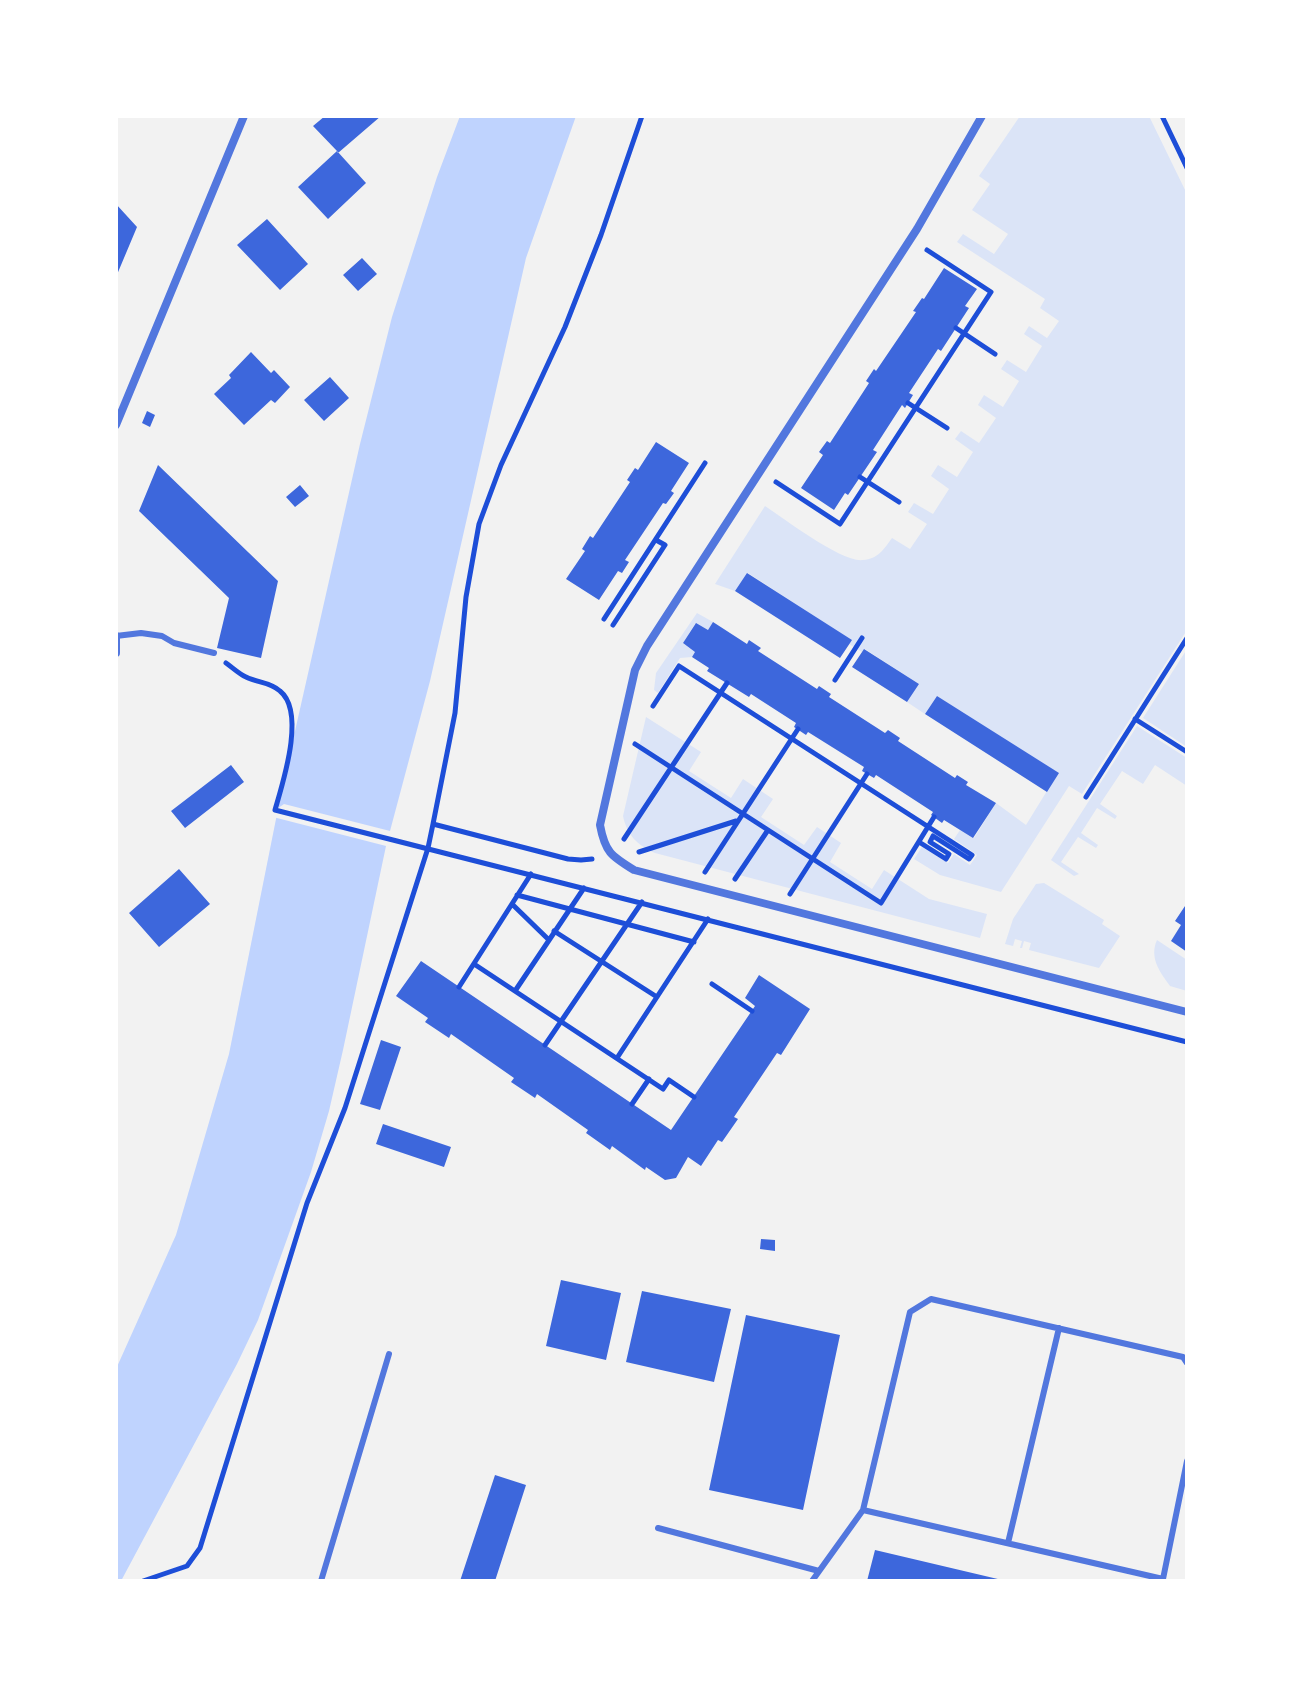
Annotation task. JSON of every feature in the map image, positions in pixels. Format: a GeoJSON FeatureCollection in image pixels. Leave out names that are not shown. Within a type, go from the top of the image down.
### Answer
{"type":"FeatureCollection","features":[{"type":"Feature","properties":{"kind":"street"},"geometry":{"type":"LineString","coordinates":[[116,425],[244,116]]}},
{"type":"Feature","properties":{"kind":"street"},"geometry":{"type":"LineString","coordinates":[[982,116],[917,229],[647,646],[635,670],[600,825],[603,844],[612,856],[634,870],[1187,1012]]}},
{"type":"Feature","properties":{"kind":"street"},"geometry":{"type":"LineString","coordinates":[[116,636],[116,653]]}},
{"type":"Feature","properties":{"kind":"lane"},"geometry":{"type":"LineString","coordinates":[[116,636],[141,633],[162,636],[174,643],[214,653]]}},
{"type":"Feature","properties":{"kind":"lane"},"geometry":{"type":"LineString","coordinates":[[812,1581],[863,1510],[910,1312],[931,1299],[1183,1357],[1187,1363]]}},
{"type":"Feature","properties":{"kind":"lane"},"geometry":{"type":"LineString","coordinates":[[1008,1543],[1059,1328]]}},
{"type":"Feature","properties":{"kind":"lane"},"geometry":{"type":"LineString","coordinates":[[321,1581],[389,1354]]}},
{"type":"Feature","properties":{"kind":"lane"},"geometry":{"type":"LineString","coordinates":[[863,1510],[1163,1579],[1187,1461]]}},
{"type":"Feature","properties":{"kind":"lane"},"geometry":{"type":"LineString","coordinates":[[658,1528],[819,1571]]}},
{"type":"Feature","properties":{"kind":"path"},"geometry":{"type":"LineString","coordinates":[[143,1581],[187,1566],[200,1548],[307,1203],[345,1108],[428,848],[455,713],[466,597],[479,524],[501,465],[565,327],[642,116]]}},
{"type":"Feature","properties":{"kind":"path"},"geometry":{"type":"LineString","coordinates":[[1162,116],[1187,168]]}},
{"type":"Feature","properties":{"kind":"path"},"geometry":{"type":"LineString","coordinates":[[776,482],[840,524],[868,482],[991,292],[927,250]]}},
{"type":"Feature","properties":{"kind":"path"},"geometry":{"type":"LineString","coordinates":[[956,328],[995,354]]}},
{"type":"Feature","properties":{"kind":"path"},"geometry":{"type":"LineString","coordinates":[[908,403],[947,428]]}},
{"type":"Feature","properties":{"kind":"path"},"geometry":{"type":"LineString","coordinates":[[604,619],[705,463]]}},
{"type":"Feature","properties":{"kind":"path"},"geometry":{"type":"LineString","coordinates":[[860,477],[899,502]]}},
{"type":"Feature","properties":{"kind":"path"},"geometry":{"type":"LineString","coordinates":[[670,499],[678,505]]}},
{"type":"Feature","properties":{"kind":"path"},"geometry":{"type":"LineString","coordinates":[[613,625],[665,545],[656,540]]}},
{"type":"Feature","properties":{"kind":"path"},"geometry":{"type":"LineString","coordinates":[[625,567],[634,573]]}},
{"type":"Feature","properties":{"kind":"path"},"geometry":{"type":"LineString","coordinates":[[835,680],[862,638]]}},
{"type":"Feature","properties":{"kind":"path"},"geometry":{"type":"LineString","coordinates":[[1086,797],[1187,638]]}},
{"type":"Feature","properties":{"kind":"path"},"geometry":{"type":"LineString","coordinates":[[214,653],[244,677],[271,684],[284,693],[290,708],[289,759],[275,810],[1187,1042]]}},
{"type":"Feature","properties":{"kind":"path"},"geometry":{"type":"LineString","coordinates":[[653,706],[679,666],[972,855],[969,859],[933,836],[930,842],[949,854],[946,859],[919,842]]}},
{"type":"Feature","properties":{"kind":"path"},"geometry":{"type":"LineString","coordinates":[[624,839],[727,683]]}},
{"type":"Feature","properties":{"kind":"path"},"geometry":{"type":"LineString","coordinates":[[1135,719],[1187,752]]}},
{"type":"Feature","properties":{"kind":"path"},"geometry":{"type":"LineString","coordinates":[[705,872],[798,729]]}},
{"type":"Feature","properties":{"kind":"path"},"geometry":{"type":"LineString","coordinates":[[635,744],[881,903],[934,817]]}},
{"type":"Feature","properties":{"kind":"path"},"geometry":{"type":"LineString","coordinates":[[790,894],[867,774]]}},
{"type":"Feature","properties":{"kind":"path"},"geometry":{"type":"LineString","coordinates":[[638,852],[738,821]]}},
{"type":"Feature","properties":{"kind":"path"},"geometry":{"type":"LineString","coordinates":[[433,824],[568,859],[612,856]]}},
{"type":"Feature","properties":{"kind":"path"},"geometry":{"type":"LineString","coordinates":[[735,880],[768,830]]}},
{"type":"Feature","properties":{"kind":"path"},"geometry":{"type":"LineString","coordinates":[[459,987],[531,874]]}},
{"type":"Feature","properties":{"kind":"path"},"geometry":{"type":"LineString","coordinates":[[515,991],[584,888]]}},
{"type":"Feature","properties":{"kind":"path"},"geometry":{"type":"LineString","coordinates":[[517,895],[694,942]]}},
{"type":"Feature","properties":{"kind":"path"},"geometry":{"type":"LineString","coordinates":[[545,1045],[642,902]]}},
{"type":"Feature","properties":{"kind":"path"},"geometry":{"type":"LineString","coordinates":[[512,904],[549,940]]}},
{"type":"Feature","properties":{"kind":"path"},"geometry":{"type":"LineString","coordinates":[[617,1058],[708,919]]}},
{"type":"Feature","properties":{"kind":"path"},"geometry":{"type":"LineString","coordinates":[[554,931],[657,997]]}},
{"type":"Feature","properties":{"kind":"path"},"geometry":{"type":"LineString","coordinates":[[474,964],[663,1089],[669,1080],[694,1097]]}},
{"type":"Feature","properties":{"kind":"path"},"geometry":{"type":"LineString","coordinates":[[712,984],[752,1011]]}},
{"type":"Feature","properties":{"kind":"path"},"geometry":{"type":"LineString","coordinates":[[632,1104],[649,1079]]}},
{"type":"Feature","properties":{"kind":"shaded area"},"geometry":{"type":"Polygon","coordinates":[[[1020,116],[1149,116],[1187,194],[1187,630],[1082,794],[1069,786],[1001,892],[940,875],[914,859],[922,847],[948,863],[954,854],[970,865],[977,855],[954,839],[960,830],[974,838],[996,803],[1026,825],[1058,773],[937,696],[925,714],[907,702],[919,684],[865,649],[862,652],[849,644],[851,640],[748,573],[735,591],[715,584],[765,506],[828,548],[863,560],[880,553],[892,538],[910,549],[927,524],[908,512],[914,503],[933,514],[949,489],[931,476],[938,465],[957,477],[973,452],[955,439],[961,431],[979,443],[996,418],[978,405],[984,395],[1003,407],[1019,381],[1001,369],[1007,360],[1026,372],[1042,346],[1024,334],[1029,326],[1047,338],[1059,321],[1040,308],[1045,299],[957,242],[963,234],[994,254],[1008,234],[972,210],[990,184],[979,176],[1020,116]]]}},
{"type":"Feature","properties":{"kind":"shaded area"},"geometry":{"type":"Polygon","coordinates":[[[697,613],[713,622],[708,630],[695,624],[683,643],[695,652],[692,657],[680,658],[658,693],[654,690],[656,673],[697,613]]]}},
{"type":"Feature","properties":{"kind":"shaded area"},"geometry":{"type":"Polygon","coordinates":[[[1187,649],[1187,747],[1143,718],[1187,649]]]}},
{"type":"Feature","properties":{"kind":"shaded area"},"geometry":{"type":"Polygon","coordinates":[[[646,717],[701,752],[689,771],[731,798],[743,779],[773,799],[761,817],[804,845],[817,827],[841,843],[830,862],[872,889],[884,870],[929,899],[987,914],[980,938],[655,853],[643,847],[630,834],[623,816],[646,717]]]}},
{"type":"Feature","properties":{"kind":"shaded area"},"geometry":{"type":"Polygon","coordinates":[[[1137,726],[1187,758],[1187,786],[1155,765],[1143,784],[1122,771],[1100,804],[1117,816],[1115,819],[1097,808],[1081,833],[1098,845],[1096,848],[1078,837],[1061,862],[1079,874],[1074,876],[1051,860],[1137,726]]]}},
{"type":"Feature","properties":{"kind":"shaded area"},"geometry":{"type":"Polygon","coordinates":[[[1044,883],[1104,920],[1102,924],[1120,936],[1099,968],[1029,950],[1031,943],[1024,941],[1022,948],[1022,941],[1015,939],[1013,946],[1005,944],[1013,919],[1036,884],[1044,883]]]}},
{"type":"Feature","properties":{"kind":"shaded area"},"geometry":{"type":"Polygon","coordinates":[[[1157,940],[1187,960],[1187,991],[1170,986],[1159,970],[1154,953],[1157,940]]]}},
{"type":"Feature","properties":{"kind":"water"},"geometry":{"type":"Polygon","coordinates":[[[460,116],[576,116],[526,258],[430,681],[386,846],[329,1111],[311,1172],[258,1320],[121,1581],[116,1581],[116,1369],[176,1235],[229,1054],[283,784],[360,444],[392,317],[460,116]]]}},
{"type":"Feature","properties":{"kind":"pier"},"geometry":{"type":"Polygon","coordinates":[[[284,804],[394,832],[390,847],[273,817],[274,811],[284,804]]]}},
{"type":"Feature","properties":{"kind":"building"},"geometry":{"type":"Polygon","coordinates":[[[325,116],[381,116],[338,153],[366,183],[328,219],[298,187],[337,151],[313,126],[325,116]]]}},
{"type":"Feature","properties":{"kind":"building"},"geometry":{"type":"Polygon","coordinates":[[[116,204],[137,227],[116,277],[116,204]]]}},
{"type":"Feature","properties":{"kind":"building"},"geometry":{"type":"Polygon","coordinates":[[[267,219],[308,264],[280,290],[237,245],[267,219]]]}},
{"type":"Feature","properties":{"kind":"building"},"geometry":{"type":"Polygon","coordinates":[[[362,258],[377,274],[358,291],[343,275],[362,258]]]}},
{"type":"Feature","properties":{"kind":"building"},"geometry":{"type":"Polygon","coordinates":[[[944,268],[977,289],[965,306],[969,308],[909,393],[913,395],[905,408],[902,405],[873,450],[877,452],[834,510],[801,488],[823,455],[819,452],[827,441],[830,443],[869,383],[866,381],[874,369],[876,371],[944,268]]]}},
{"type":"Feature","properties":{"kind":"building"},"geometry":{"type":"Polygon","coordinates":[[[251,352],[290,387],[275,403],[271,400],[244,425],[214,394],[251,352]]]}},
{"type":"Feature","properties":{"kind":"building"},"geometry":{"type":"Polygon","coordinates":[[[330,377],[349,398],[324,421],[304,400],[330,377]]]}},
{"type":"Feature","properties":{"kind":"building"},"geometry":{"type":"Polygon","coordinates":[[[147,411],[155,415],[150,427],[142,423],[147,411]]]}},
{"type":"Feature","properties":{"kind":"building"},"geometry":{"type":"Polygon","coordinates":[[[656,442],[689,463],[671,491],[674,493],[666,504],[663,503],[625,560],[629,562],[622,573],[618,571],[599,600],[566,579],[585,551],[582,549],[590,536],[593,538],[630,482],[627,480],[635,468],[638,470],[656,442]]]}},
{"type":"Feature","properties":{"kind":"building"},"geometry":{"type":"Polygon","coordinates":[[[158,465],[278,581],[261,658],[217,648],[229,598],[139,511],[158,465]]]}},
{"type":"Feature","properties":{"kind":"building"},"geometry":{"type":"Polygon","coordinates":[[[300,485],[309,496],[295,507],[286,497],[300,485]]]}},
{"type":"Feature","properties":{"kind":"building"},"geometry":{"type":"Polygon","coordinates":[[[747,573],[852,640],[840,658],[735,591],[747,573]]]}},
{"type":"Feature","properties":{"kind":"building"},"geometry":{"type":"Polygon","coordinates":[[[713,622],[747,644],[749,640],[761,648],[758,651],[817,689],[819,686],[831,694],[829,697],[885,733],[888,730],[900,738],[898,741],[955,778],[957,775],[968,782],[966,785],[996,803],[973,838],[944,820],[942,823],[931,815],[933,812],[876,775],[874,778],[862,771],[864,767],[808,732],[806,735],[794,727],[796,723],[751,694],[749,697],[707,671],[709,668],[692,657],[695,652],[683,643],[696,623],[708,630],[713,622]]]}},
{"type":"Feature","properties":{"kind":"building"},"geometry":{"type":"Polygon","coordinates":[[[864,649],[919,684],[907,702],[852,667],[864,649]]]}},
{"type":"Feature","properties":{"kind":"building"},"geometry":{"type":"Polygon","coordinates":[[[937,696],[1059,773],[1047,792],[925,714],[937,696]]]}},
{"type":"Feature","properties":{"kind":"building"},"geometry":{"type":"Polygon","coordinates":[[[231,765],[244,782],[185,828],[171,811],[231,765]]]}},
{"type":"Feature","properties":{"kind":"building"},"geometry":{"type":"Polygon","coordinates":[[[179,869],[210,904],[159,947],[129,913],[179,869]]]}},
{"type":"Feature","properties":{"kind":"building"},"geometry":{"type":"Polygon","coordinates":[[[1187,903],[1187,952],[1171,941],[1181,925],[1175,921],[1187,903]]]}},
{"type":"Feature","properties":{"kind":"building"},"geometry":{"type":"Polygon","coordinates":[[[421,961],[671,1130],[755,1006],[745,998],[759,975],[810,1009],[781,1055],[777,1053],[734,1117],[738,1119],[722,1142],[718,1140],[701,1166],[688,1157],[676,1178],[665,1180],[612,1146],[610,1150],[586,1133],[588,1130],[537,1094],[535,1098],[511,1082],[514,1078],[451,1034],[449,1038],[425,1022],[428,1018],[396,996],[421,961]]]}},
{"type":"Feature","properties":{"kind":"building"},"geometry":{"type":"Polygon","coordinates":[[[381,1040],[401,1047],[380,1110],[360,1104],[381,1040]]]}},
{"type":"Feature","properties":{"kind":"building"},"geometry":{"type":"Polygon","coordinates":[[[383,1124],[451,1147],[444,1167],[376,1144],[383,1124]]]}},
{"type":"Feature","properties":{"kind":"building"},"geometry":{"type":"Polygon","coordinates":[[[761,1239],[775,1240],[775,1251],[760,1249],[761,1239]]]}},
{"type":"Feature","properties":{"kind":"building"},"geometry":{"type":"Polygon","coordinates":[[[561,1280],[621,1293],[606,1360],[546,1346],[561,1280]]]}},
{"type":"Feature","properties":{"kind":"building"},"geometry":{"type":"Polygon","coordinates":[[[642,1291],[731,1309],[714,1382],[626,1362],[642,1291]]]}},
{"type":"Feature","properties":{"kind":"building"},"geometry":{"type":"Polygon","coordinates":[[[746,1315],[840,1335],[803,1510],[709,1490],[746,1315]]]}},
{"type":"Feature","properties":{"kind":"building"},"geometry":{"type":"Polygon","coordinates":[[[495,1475],[526,1485],[495,1581],[460,1581],[495,1475]]]}},
{"type":"Feature","properties":{"kind":"building"},"geometry":{"type":"Polygon","coordinates":[[[875,1550],[1002,1580],[867,1581],[875,1550]]]}}]}
